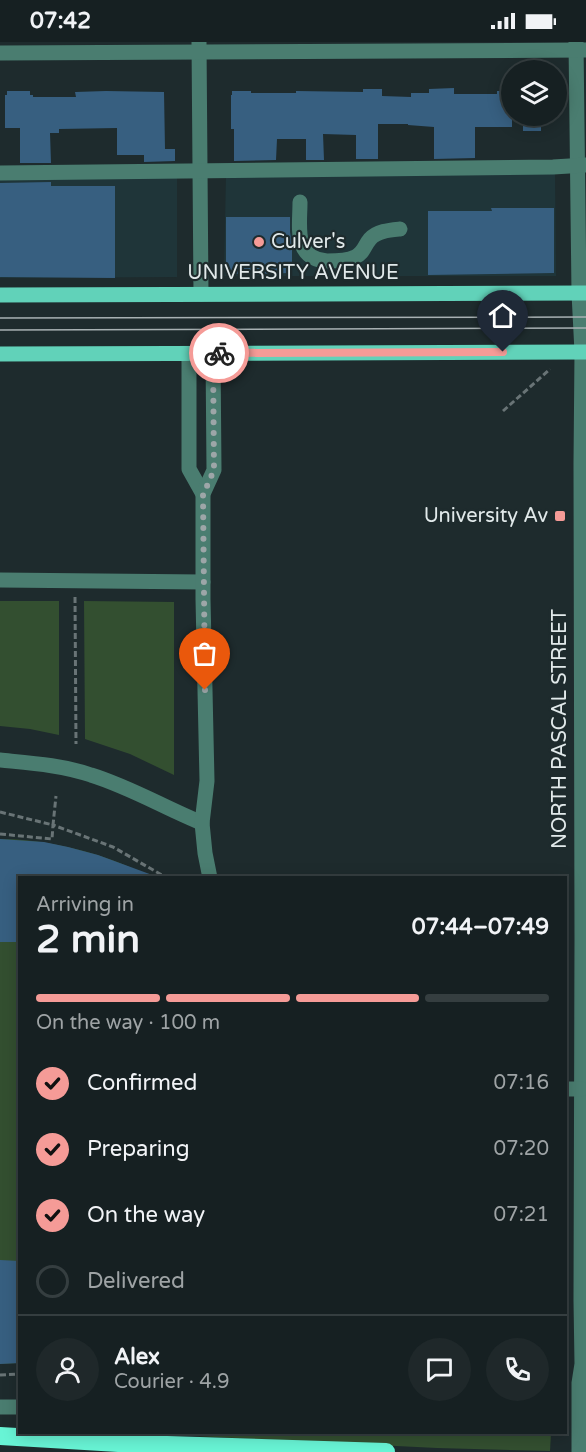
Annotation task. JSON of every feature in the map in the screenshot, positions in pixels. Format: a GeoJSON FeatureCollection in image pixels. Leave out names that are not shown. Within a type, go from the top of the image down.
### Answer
{"type":"FeatureCollection","features":[{"type":"Feature","properties":{"kind":"highway"},"geometry":{"type":"LineString","coordinates":[[0,1436],[135,1444],[386,1452]]}},
{"type":"Feature","properties":{"kind":"main road","name":"UNIVERSITY AVENUE"},"geometry":{"type":"LineString","coordinates":[[0,295],[583,293]]}},
{"type":"Feature","properties":{"kind":"main road"},"geometry":{"type":"LineString","coordinates":[[0,354],[584,352]]}},
{"type":"Feature","properties":{"kind":"street"},"geometry":{"type":"LineString","coordinates":[[0,53],[199,47],[580,47]]}},
{"type":"Feature","properties":{"kind":"street"},"geometry":{"type":"LineString","coordinates":[[199,47],[201,294]]}},
{"type":"Feature","properties":{"kind":"street","name":"NORTH PASCAL STREET"},"geometry":{"type":"LineString","coordinates":[[579,1452],[577,1382],[582,1364],[580,1301],[581,463],[584,352],[580,47]]}},
{"type":"Feature","properties":{"kind":"street"},"geometry":{"type":"LineString","coordinates":[[0,173],[582,165]]}},
{"type":"Feature","properties":{"kind":"street"},"geometry":{"type":"LineString","coordinates":[[300,202],[302,246],[309,256],[320,260],[337,261],[357,257],[373,236],[400,229]]}},
{"type":"Feature","properties":{"kind":"street"},"geometry":{"type":"LineString","coordinates":[[210,876],[202,823],[207,781],[203,495],[214,470],[213,353]]}},
{"type":"Feature","properties":{"kind":"street"},"geometry":{"type":"LineString","coordinates":[[189,354],[189,469],[203,495]]}},
{"type":"Feature","properties":{"kind":"street"},"geometry":{"type":"LineString","coordinates":[[0,580],[203,582]]}},
{"type":"Feature","properties":{"kind":"street"},"geometry":{"type":"LineString","coordinates":[[0,760],[61,767],[90,774],[137,792],[202,823]]}},
{"type":"Feature","properties":{"kind":"street"},"geometry":{"type":"LineString","coordinates":[[567,938],[582,938]]}},
{"type":"Feature","properties":{"kind":"street"},"geometry":{"type":"LineString","coordinates":[[567,1089],[581,1089]]}},
{"type":"Feature","properties":{"kind":"street"},"geometry":{"type":"LineString","coordinates":[[0,1407],[18,1407]]}},
{"type":"Feature","properties":{"kind":"path"},"geometry":{"type":"LineString","coordinates":[[503,411],[550,369]]}},
{"type":"Feature","properties":{"kind":"path"},"geometry":{"type":"LineString","coordinates":[[75,597],[76,744]]}},
{"type":"Feature","properties":{"kind":"path"},"geometry":{"type":"LineString","coordinates":[[0,834],[52,839],[56,796]]}},
{"type":"Feature","properties":{"kind":"path"},"geometry":{"type":"LineString","coordinates":[[0,812],[53,825],[113,847],[164,876]]}},
{"type":"Feature","properties":{"kind":"path"},"geometry":{"type":"LineString","coordinates":[[0,1375],[18,1374]]}},
{"type":"Feature","properties":{"kind":"shaded area"},"geometry":{"type":"Polygon","coordinates":[[[555,173],[556,276],[224,276],[226,174],[555,173]]]}},
{"type":"Feature","properties":{"kind":"shaded area"},"geometry":{"type":"Polygon","coordinates":[[[177,175],[177,277],[0,278],[0,176],[177,175]]]}},
{"type":"Feature","properties":{"kind":"green space"},"geometry":{"type":"Polygon","coordinates":[[[0,601],[59,601],[59,735],[0,726],[0,601]]]}},
{"type":"Feature","properties":{"kind":"green space"},"geometry":{"type":"Polygon","coordinates":[[[84,601],[174,602],[174,775],[130,754],[85,739],[84,601]]]}},
{"type":"Feature","properties":{"kind":"green space"},"geometry":{"type":"Polygon","coordinates":[[[0,839],[14,839],[43,842],[85,851],[126,865],[144,876],[18,876],[18,1363],[0,1364],[0,839]]]}},
{"type":"Feature","properties":{"kind":"green space"},"geometry":{"type":"Polygon","coordinates":[[[152,1434],[551,1434],[550,1451],[437,1448],[152,1434]]]}},
{"type":"Feature","properties":{"kind":"building"},"geometry":{"type":"Polygon","coordinates":[[[454,88],[454,94],[497,94],[497,91],[501,91],[501,126],[512,127],[475,127],[475,158],[434,159],[434,127],[378,124],[378,159],[356,159],[356,135],[323,134],[324,160],[306,160],[306,139],[277,139],[276,160],[234,161],[234,129],[231,129],[232,91],[296,93],[296,91],[363,92],[363,89],[382,89],[382,96],[411,97],[411,93],[429,93],[429,89],[454,88]]]}},
{"type":"Feature","properties":{"kind":"building"},"geometry":{"type":"Polygon","coordinates":[[[7,91],[30,91],[33,97],[76,97],[75,92],[164,92],[165,149],[175,149],[175,161],[144,162],[144,155],[117,155],[117,128],[59,129],[59,133],[50,133],[51,163],[20,163],[20,128],[5,128],[7,91]]]}},
{"type":"Feature","properties":{"kind":"building"},"geometry":{"type":"Polygon","coordinates":[[[523,126],[541,126],[541,131],[523,131],[523,126]]]}},
{"type":"Feature","properties":{"kind":"building"},"geometry":{"type":"Polygon","coordinates":[[[51,182],[51,186],[115,186],[115,278],[0,277],[0,183],[51,182]]]}},
{"type":"Feature","properties":{"kind":"building"},"geometry":{"type":"Polygon","coordinates":[[[491,208],[554,208],[554,273],[428,275],[428,211],[492,211],[491,208]]]}},
{"type":"Feature","properties":{"kind":"building","name":"Culver's"},"geometry":{"type":"Polygon","coordinates":[[[226,217],[290,217],[292,273],[234,274],[227,270],[226,217]]]}},
{"type":"Feature","properties":{"kind":"building"},"geometry":{"type":"Polygon","coordinates":[[[0,839],[44,842],[68,847],[98,855],[155,876],[18,876],[18,942],[0,942],[0,839]]]}},
{"type":"Feature","properties":{"kind":"building"},"geometry":{"type":"Polygon","coordinates":[[[0,1260],[18,1261],[18,1363],[0,1364],[0,1260]]]}},
{"type":"Feature","properties":{"kind":"tram line"},"geometry":{"type":"LineString","coordinates":[[0,318],[586,317]]}},
{"type":"Feature","properties":{"kind":"tram line"},"geometry":{"type":"LineString","coordinates":[[0,330],[586,328]]}},
{"type":"Feature","properties":{"kind":"way so far"},"geometry":{"type":"LineString","coordinates":[[205,690],[203,495],[214,470],[213,353],[219,353]]}},
{"type":"Feature","properties":{"kind":"place","name":"Culver's"},"geometry":{"type":"Point","coordinates":[259,242]}},
{"type":"Feature","properties":{"kind":"place","name":"University Av"},"geometry":{"type":"Point","coordinates":[560,516]}},
{"type":"Feature","properties":{"kind":"route"},"geometry":{"type":"LineString","coordinates":[[219,353],[503,352]]}}]}
